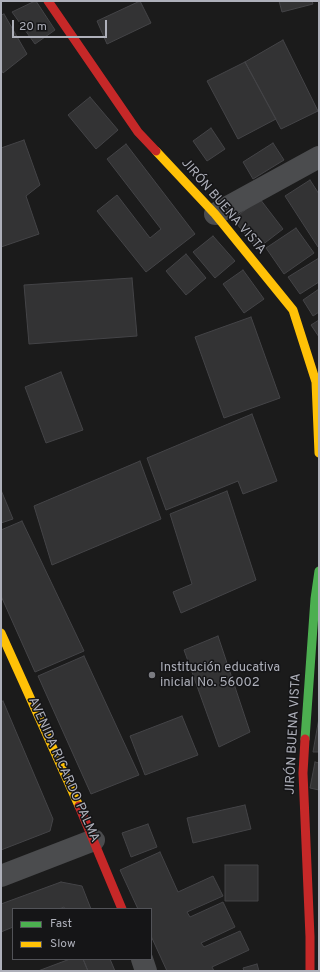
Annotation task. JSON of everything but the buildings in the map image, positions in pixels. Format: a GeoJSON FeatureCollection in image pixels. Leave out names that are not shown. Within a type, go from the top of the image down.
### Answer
{"type":"FeatureCollection","features":[{"type":"Feature","properties":{"kind":"street","name":"JIRÓN BUENA VISTA"},"geometry":{"type":"LineString","coordinates":[[48,1],[138,132],[215,214],[293,310],[316,382],[319,454]]}},
{"type":"Feature","properties":{"kind":"street"},"geometry":{"type":"LineString","coordinates":[[215,214],[319,157]]}},
{"type":"Feature","properties":{"kind":"street","name":"JIRÓN BUENA VISTA"},"geometry":{"type":"LineString","coordinates":[[310,971],[310,937],[303,773],[315,599],[319,571]]}},
{"type":"Feature","properties":{"kind":"street","name":"AVENIDA RICARDO PALMA"},"geometry":{"type":"LineString","coordinates":[[1,633],[94,840],[122,908]]}},
{"type":"Feature","properties":{"kind":"street"},"geometry":{"type":"LineString","coordinates":[[1,876],[94,840]]}},
{"type":"Feature","properties":{"kind":"street"},"geometry":{"type":"LineString","coordinates":[[142,960],[146,971]]}},
{"type":"Feature","properties":{"kind":"traffic: fast"},"geometry":{"type":"LineString","coordinates":[[305,739],[315,599],[319,571]]}},
{"type":"Feature","properties":{"kind":"traffic: slow"},"geometry":{"type":"LineString","coordinates":[[156,151],[215,214],[293,310],[316,382],[319,453]]}},
{"type":"Feature","properties":{"kind":"traffic: slow"},"geometry":{"type":"LineString","coordinates":[[1,633],[79,806]]}},
{"type":"Feature","properties":{"kind":"traffic: jam"},"geometry":{"type":"LineString","coordinates":[[48,1],[138,132],[156,151]]}},
{"type":"Feature","properties":{"kind":"traffic: jam"},"geometry":{"type":"LineString","coordinates":[[305,739],[303,773],[310,937],[310,971]]}},
{"type":"Feature","properties":{"kind":"traffic: jam"},"geometry":{"type":"LineString","coordinates":[[79,806],[122,908]]}},
{"type":"Feature","properties":{"kind":"place","name":"Institución educativa inicial No. 56002"},"geometry":{"type":"Point","coordinates":[152,675]}}]}
